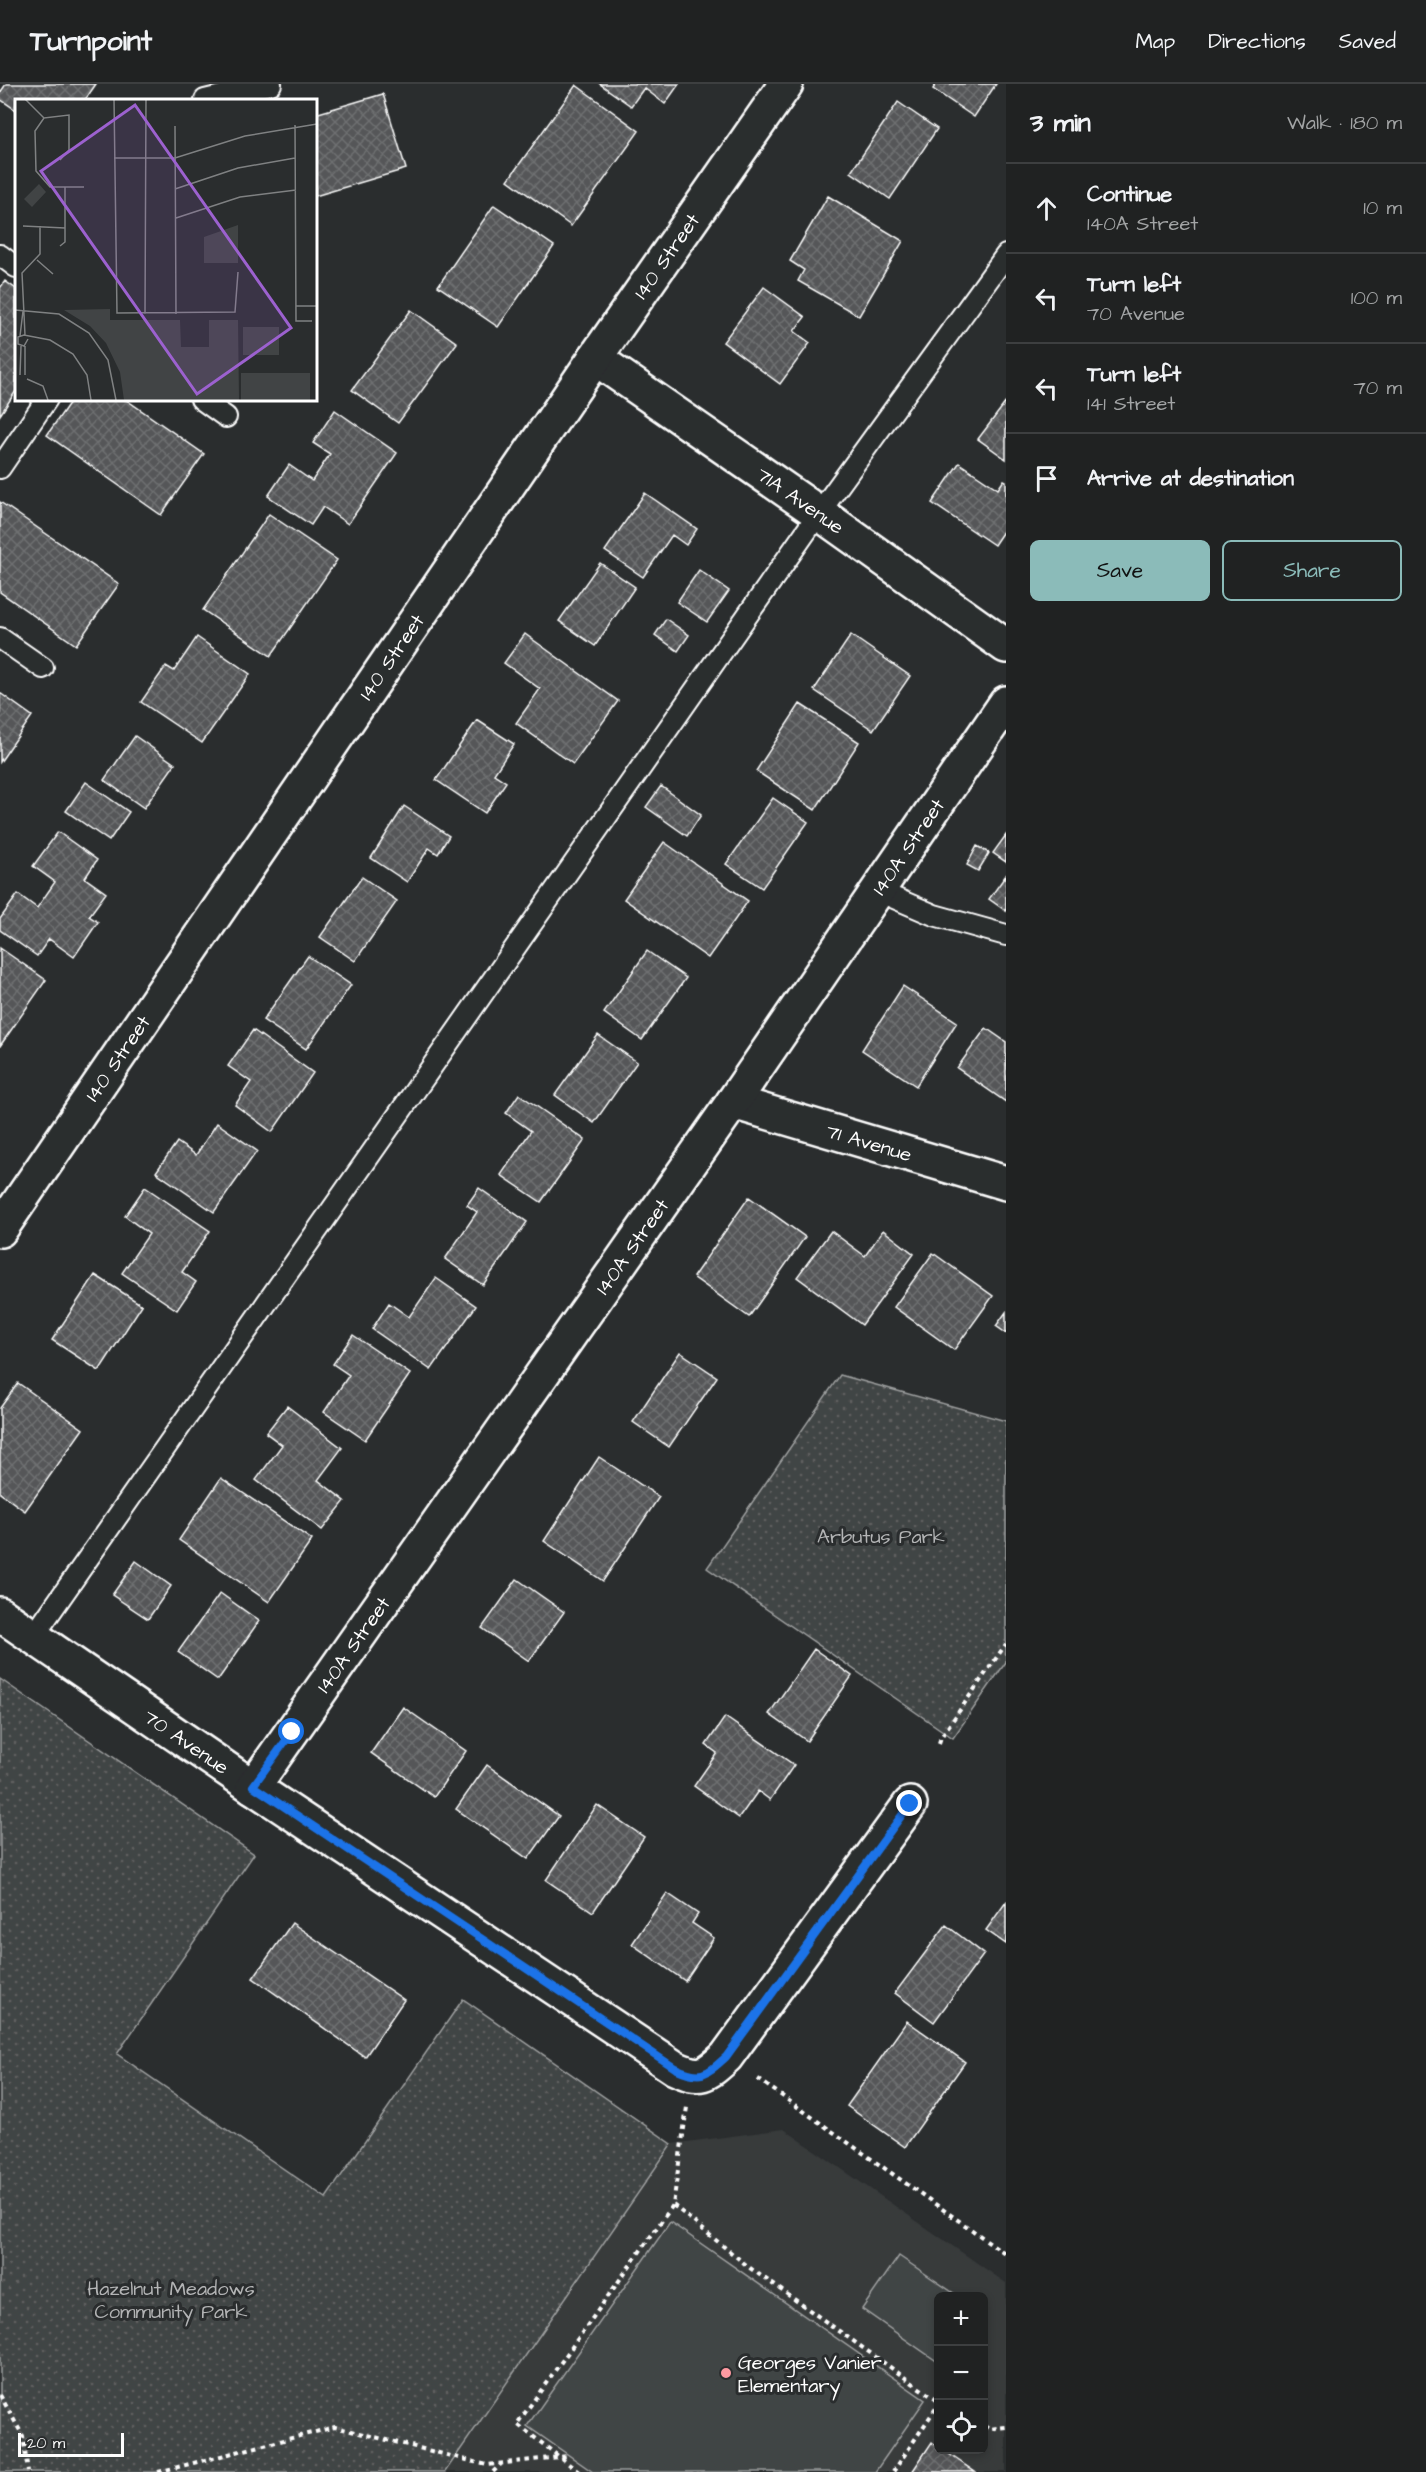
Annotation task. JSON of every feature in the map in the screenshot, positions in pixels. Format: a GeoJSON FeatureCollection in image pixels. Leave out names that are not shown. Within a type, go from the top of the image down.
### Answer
{"type":"FeatureCollection","features":[{"type":"Feature","properties":{"kind":"street","name":"140 Street"},"geometry":{"type":"LineString","coordinates":[[0,1230],[595,358],[786,84]]}},
{"type":"Feature","properties":{"kind":"street","name":"71A Avenue"},"geometry":{"type":"LineString","coordinates":[[595,358],[1006,646]]}},
{"type":"Feature","properties":{"kind":"street","name":"140A Street"},"geometry":{"type":"LineString","coordinates":[[253,1786],[734,1102],[1006,703]]}},
{"type":"Feature","properties":{"kind":"street","name":"71 Avenue"},"geometry":{"type":"LineString","coordinates":[[734,1102],[1006,1183]]}},
{"type":"Feature","properties":{"kind":"street","name":"70 Avenue"},"geometry":{"type":"LineString","coordinates":[[0,1614],[675,2068],[691,2075],[708,2073],[726,2057],[910,1804]]}},
{"type":"Feature","properties":{"kind":"lane"},"geometry":{"type":"LineString","coordinates":[[209,99],[271,84]]}},
{"type":"Feature","properties":{"kind":"lane"},"geometry":{"type":"LineString","coordinates":[[0,255],[15,266]]}},
{"type":"Feature","properties":{"kind":"lane"},"geometry":{"type":"LineString","coordinates":[[33,1637],[819,513],[1006,255]]}},
{"type":"Feature","properties":{"kind":"lane"},"geometry":{"type":"LineString","coordinates":[[0,468],[46,400]]}},
{"type":"Feature","properties":{"kind":"lane"},"geometry":{"type":"LineString","coordinates":[[202,400],[226,417]]}},
{"type":"Feature","properties":{"kind":"lane"},"geometry":{"type":"LineString","coordinates":[[0,638],[43,668]]}},
{"type":"Feature","properties":{"kind":"lane"},"geometry":{"type":"LineString","coordinates":[[878,891],[934,915],[1006,936]]}},
{"type":"Feature","properties":{"kind":"path"},"geometry":{"type":"LineString","coordinates":[[939,1743],[1006,1644]]}},
{"type":"Feature","properties":{"kind":"path"},"geometry":{"type":"LineString","coordinates":[[758,2079],[1006,2254]]}},
{"type":"Feature","properties":{"kind":"path"},"geometry":{"type":"LineString","coordinates":[[579,2472],[517,2424],[673,2205],[687,2106]]}},
{"type":"Feature","properties":{"kind":"path"},"geometry":{"type":"LineString","coordinates":[[673,2205],[750,2268],[935,2400]]}},
{"type":"Feature","properties":{"kind":"path"},"geometry":{"type":"LineString","coordinates":[[0,2395],[23,2436],[28,2472]]}},
{"type":"Feature","properties":{"kind":"path"},"geometry":{"type":"LineString","coordinates":[[893,2472],[934,2410]]}},
{"type":"Feature","properties":{"kind":"path"},"geometry":{"type":"LineString","coordinates":[[158,2472],[335,2427],[487,2465],[567,2456]]}},
{"type":"Feature","properties":{"kind":"path"},"geometry":{"type":"LineString","coordinates":[[988,2428],[1006,2427]]}},
{"type":"Feature","properties":{"kind":"path"},"geometry":{"type":"LineString","coordinates":[[493,2472],[501,2464]]}},
{"type":"Feature","properties":{"kind":"shaded area","name":"Georges Vanier Elementary"},"geometry":{"type":"Polygon","coordinates":[[[784,2129],[1006,2283],[1006,2472],[445,2472],[672,2144],[784,2129]]]}},
{"type":"Feature","properties":{"kind":"green space","name":"Arbutus Park"},"geometry":{"type":"Polygon","coordinates":[[[840,1375],[1006,1421],[1006,1662],[953,1738],[707,1568],[840,1375]]]}},
{"type":"Feature","properties":{"kind":"green space","name":"Hazelnut Meadows Community Park"},"geometry":{"type":"Polygon","coordinates":[[[0,1679],[254,1854],[117,2054],[326,2198],[463,1999],[672,2144],[445,2472],[0,2472],[0,1679]]]}},
{"type":"Feature","properties":{"kind":"green space"},"geometry":{"type":"Polygon","coordinates":[[[670,2222],[925,2400],[875,2472],[593,2472],[527,2426],[670,2222]]]}},
{"type":"Feature","properties":{"kind":"green space"},"geometry":{"type":"Polygon","coordinates":[[[899,2256],[952,2292],[934,2292],[934,2359],[862,2309],[899,2256]]]}},
{"type":"Feature","properties":{"kind":"building"},"geometry":{"type":"Polygon","coordinates":[[[6,84],[96,84],[86,99],[15,99],[15,109],[0,99],[0,93],[6,84]]]}},
{"type":"Feature","properties":{"kind":"building"},"geometry":{"type":"Polygon","coordinates":[[[600,84],[679,84],[665,104],[644,88],[631,106],[600,84]]]}},
{"type":"Feature","properties":{"kind":"building"},"geometry":{"type":"Polygon","coordinates":[[[936,84],[996,84],[974,117],[933,89],[936,84]]]}},
{"type":"Feature","properties":{"kind":"building"},"geometry":{"type":"Polygon","coordinates":[[[576,85],[639,131],[571,226],[508,180],[576,85]]]}},
{"type":"Feature","properties":{"kind":"building"},"geometry":{"type":"Polygon","coordinates":[[[383,94],[406,169],[316,196],[316,114],[383,94]]]}},
{"type":"Feature","properties":{"kind":"building"},"geometry":{"type":"Polygon","coordinates":[[[898,102],[937,129],[890,199],[851,172],[898,102]]]}},
{"type":"Feature","properties":{"kind":"building"},"geometry":{"type":"Polygon","coordinates":[[[828,196],[903,241],[859,316],[798,281],[804,270],[790,261],[828,196]]]}},
{"type":"Feature","properties":{"kind":"building"},"geometry":{"type":"Polygon","coordinates":[[[494,205],[554,246],[498,327],[438,286],[494,205]]]}},
{"type":"Feature","properties":{"kind":"building"},"geometry":{"type":"Polygon","coordinates":[[[5,281],[15,288],[15,392],[0,415],[0,288],[5,281]]]}},
{"type":"Feature","properties":{"kind":"building"},"geometry":{"type":"Polygon","coordinates":[[[764,287],[805,317],[794,331],[810,343],[780,384],[723,342],[764,287]]]}},
{"type":"Feature","properties":{"kind":"building"},"geometry":{"type":"Polygon","coordinates":[[[411,310],[457,343],[398,423],[352,390],[411,310]]]}},
{"type":"Feature","properties":{"kind":"building"},"geometry":{"type":"Polygon","coordinates":[[[71,400],[126,400],[204,454],[161,515],[47,435],[71,400]]]}},
{"type":"Feature","properties":{"kind":"building"},"geometry":{"type":"Polygon","coordinates":[[[1006,402],[1006,459],[978,439],[1006,402]]]}},
{"type":"Feature","properties":{"kind":"building"},"geometry":{"type":"Polygon","coordinates":[[[335,410],[397,453],[348,524],[323,507],[311,525],[268,496],[289,465],[312,481],[330,454],[313,443],[335,410]]]}},
{"type":"Feature","properties":{"kind":"building"},"geometry":{"type":"Polygon","coordinates":[[[959,463],[998,489],[1004,480],[1006,481],[1006,527],[994,545],[932,503],[959,463]]]}},
{"type":"Feature","properties":{"kind":"building"},"geometry":{"type":"Polygon","coordinates":[[[645,493],[697,529],[686,545],[672,535],[643,577],[605,551],[645,493]]]}},
{"type":"Feature","properties":{"kind":"building"},"geometry":{"type":"Polygon","coordinates":[[[0,502],[119,584],[76,645],[0,592],[0,502]]]}},
{"type":"Feature","properties":{"kind":"building"},"geometry":{"type":"Polygon","coordinates":[[[269,514],[337,560],[271,656],[203,610],[269,514]]]}},
{"type":"Feature","properties":{"kind":"building"},"geometry":{"type":"Polygon","coordinates":[[[600,563],[635,587],[595,646],[559,621],[600,563]]]}},
{"type":"Feature","properties":{"kind":"building"},"geometry":{"type":"Polygon","coordinates":[[[699,570],[729,591],[707,622],[677,602],[699,570]]]}},
{"type":"Feature","properties":{"kind":"building"},"geometry":{"type":"Polygon","coordinates":[[[666,619],[689,635],[678,651],[655,635],[666,619]]]}},
{"type":"Feature","properties":{"kind":"building"},"geometry":{"type":"Polygon","coordinates":[[[525,634],[618,701],[573,764],[516,723],[540,689],[504,663],[525,634]]]}},
{"type":"Feature","properties":{"kind":"building"},"geometry":{"type":"Polygon","coordinates":[[[851,635],[910,676],[873,730],[814,690],[851,635]]]}},
{"type":"Feature","properties":{"kind":"building"},"geometry":{"type":"Polygon","coordinates":[[[197,637],[250,674],[202,743],[141,702],[166,666],[174,671],[197,637]]]}},
{"type":"Feature","properties":{"kind":"building"},"geometry":{"type":"Polygon","coordinates":[[[0,693],[32,716],[0,762],[0,693]]]}},
{"type":"Feature","properties":{"kind":"building"},"geometry":{"type":"Polygon","coordinates":[[[800,704],[859,742],[815,810],[756,771],[800,704]]]}},
{"type":"Feature","properties":{"kind":"building"},"geometry":{"type":"Polygon","coordinates":[[[477,720],[514,744],[494,774],[506,782],[485,813],[436,780],[477,720]]]}},
{"type":"Feature","properties":{"kind":"building"},"geometry":{"type":"Polygon","coordinates":[[[135,736],[175,764],[144,808],[104,780],[135,736]]]}},
{"type":"Feature","properties":{"kind":"building"},"geometry":{"type":"Polygon","coordinates":[[[86,782],[129,812],[109,841],[66,811],[86,782]]]}},
{"type":"Feature","properties":{"kind":"building"},"geometry":{"type":"Polygon","coordinates":[[[661,786],[701,815],[687,836],[646,807],[661,786]]]}},
{"type":"Feature","properties":{"kind":"building"},"geometry":{"type":"Polygon","coordinates":[[[773,798],[808,822],[762,888],[726,864],[773,798]]]}},
{"type":"Feature","properties":{"kind":"building"},"geometry":{"type":"Polygon","coordinates":[[[404,806],[449,836],[438,854],[429,848],[407,882],[371,858],[404,806]]]}},
{"type":"Feature","properties":{"kind":"building"},"geometry":{"type":"Polygon","coordinates":[[[58,832],[97,860],[85,878],[106,893],[89,916],[98,922],[74,957],[49,939],[37,956],[0,930],[0,919],[18,894],[37,908],[55,882],[33,866],[58,832]]]}},
{"type":"Feature","properties":{"kind":"building"},"geometry":{"type":"Polygon","coordinates":[[[1006,835],[1006,862],[993,853],[1006,835]]]}},
{"type":"Feature","properties":{"kind":"building"},"geometry":{"type":"Polygon","coordinates":[[[664,842],[748,901],[708,958],[624,899],[664,842]]]}},
{"type":"Feature","properties":{"kind":"building"},"geometry":{"type":"Polygon","coordinates":[[[977,846],[989,853],[978,871],[967,865],[977,846]]]}},
{"type":"Feature","properties":{"kind":"building"},"geometry":{"type":"Polygon","coordinates":[[[1006,875],[1006,911],[989,899],[1006,875]]]}},
{"type":"Feature","properties":{"kind":"building"},"geometry":{"type":"Polygon","coordinates":[[[362,877],[397,901],[355,961],[320,937],[362,877]]]}},
{"type":"Feature","properties":{"kind":"building"},"geometry":{"type":"Polygon","coordinates":[[[0,948],[46,980],[0,1046],[0,948]]]}},
{"type":"Feature","properties":{"kind":"building"},"geometry":{"type":"Polygon","coordinates":[[[647,951],[686,978],[642,1040],[604,1013],[647,951]]]}},
{"type":"Feature","properties":{"kind":"building"},"geometry":{"type":"Polygon","coordinates":[[[308,956],[351,985],[306,1049],[263,1020],[308,956]]]}},
{"type":"Feature","properties":{"kind":"building"},"geometry":{"type":"Polygon","coordinates":[[[903,986],[957,1022],[916,1086],[862,1050],[903,986]]]}},
{"type":"Feature","properties":{"kind":"building"},"geometry":{"type":"Polygon","coordinates":[[[986,1028],[1006,1042],[1006,1102],[957,1068],[986,1028]]]}},
{"type":"Feature","properties":{"kind":"building"},"geometry":{"type":"Polygon","coordinates":[[[253,1030],[313,1073],[272,1132],[235,1105],[251,1082],[228,1066],[253,1030]]]}},
{"type":"Feature","properties":{"kind":"building"},"geometry":{"type":"Polygon","coordinates":[[[598,1035],[637,1062],[594,1123],[555,1095],[598,1035]]]}},
{"type":"Feature","properties":{"kind":"building"},"geometry":{"type":"Polygon","coordinates":[[[519,1094],[585,1140],[541,1202],[501,1175],[531,1131],[506,1113],[519,1094]]]}},
{"type":"Feature","properties":{"kind":"building"},"geometry":{"type":"Polygon","coordinates":[[[217,1123],[257,1151],[214,1212],[156,1172],[177,1142],[196,1155],[217,1123]]]}},
{"type":"Feature","properties":{"kind":"building"},"geometry":{"type":"Polygon","coordinates":[[[145,1187],[210,1231],[182,1272],[196,1282],[177,1310],[122,1273],[149,1234],[125,1216],[145,1187]]]}},
{"type":"Feature","properties":{"kind":"building"},"geometry":{"type":"Polygon","coordinates":[[[479,1188],[527,1222],[483,1285],[445,1259],[477,1212],[467,1205],[479,1188]]]}},
{"type":"Feature","properties":{"kind":"building"},"geometry":{"type":"Polygon","coordinates":[[[749,1197],[805,1237],[749,1317],[693,1277],[749,1197]]]}},
{"type":"Feature","properties":{"kind":"building"},"geometry":{"type":"Polygon","coordinates":[[[883,1230],[914,1254],[862,1325],[797,1277],[831,1231],[865,1256],[883,1230]]]}},
{"type":"Feature","properties":{"kind":"building"},"geometry":{"type":"Polygon","coordinates":[[[933,1253],[993,1296],[954,1350],[894,1307],[933,1253]]]}},
{"type":"Feature","properties":{"kind":"building"},"geometry":{"type":"Polygon","coordinates":[[[95,1275],[142,1305],[99,1371],[52,1340],[95,1275]]]}},
{"type":"Feature","properties":{"kind":"building"},"geometry":{"type":"Polygon","coordinates":[[[436,1278],[476,1306],[431,1370],[372,1329],[389,1303],[409,1317],[436,1278]]]}},
{"type":"Feature","properties":{"kind":"building"},"geometry":{"type":"Polygon","coordinates":[[[1006,1312],[1006,1333],[996,1326],[1006,1312]]]}},
{"type":"Feature","properties":{"kind":"building"},"geometry":{"type":"Polygon","coordinates":[[[353,1335],[410,1374],[365,1440],[324,1412],[349,1375],[333,1364],[353,1335]]]}},
{"type":"Feature","properties":{"kind":"building"},"geometry":{"type":"Polygon","coordinates":[[[680,1352],[717,1377],[669,1447],[633,1422],[680,1352]]]}},
{"type":"Feature","properties":{"kind":"building"},"geometry":{"type":"Polygon","coordinates":[[[18,1383],[83,1429],[25,1511],[0,1493],[0,1408],[18,1383]]]}},
{"type":"Feature","properties":{"kind":"building"},"geometry":{"type":"Polygon","coordinates":[[[287,1406],[342,1448],[318,1480],[345,1501],[322,1530],[256,1480],[282,1445],[266,1433],[287,1406]]]}},
{"type":"Feature","properties":{"kind":"building"},"geometry":{"type":"Polygon","coordinates":[[[599,1457],[659,1497],[603,1581],[544,1541],[599,1457]]]}},
{"type":"Feature","properties":{"kind":"building"},"geometry":{"type":"Polygon","coordinates":[[[221,1478],[312,1540],[269,1602],[179,1540],[221,1478]]]}},
{"type":"Feature","properties":{"kind":"building"},"geometry":{"type":"Polygon","coordinates":[[[136,1561],[171,1586],[148,1619],[112,1595],[136,1561]]]}},
{"type":"Feature","properties":{"kind":"building"},"geometry":{"type":"Polygon","coordinates":[[[517,1579],[564,1612],[529,1661],[482,1628],[517,1579]]]}},
{"type":"Feature","properties":{"kind":"building"},"geometry":{"type":"Polygon","coordinates":[[[220,1593],[259,1621],[218,1680],[178,1652],[220,1593]]]}},
{"type":"Feature","properties":{"kind":"building"},"geometry":{"type":"Polygon","coordinates":[[[814,1649],[852,1676],[807,1741],[769,1714],[814,1649]]]}},
{"type":"Feature","properties":{"kind":"building"},"geometry":{"type":"Polygon","coordinates":[[[403,1707],[466,1751],[434,1797],[371,1753],[403,1707]]]}},
{"type":"Feature","properties":{"kind":"building"},"geometry":{"type":"Polygon","coordinates":[[[725,1717],[794,1765],[770,1800],[758,1791],[739,1818],[694,1786],[717,1753],[706,1745],[725,1717]]]}},
{"type":"Feature","properties":{"kind":"building"},"geometry":{"type":"Polygon","coordinates":[[[487,1765],[559,1816],[528,1859],[456,1809],[487,1765]]]}},
{"type":"Feature","properties":{"kind":"building"},"geometry":{"type":"Polygon","coordinates":[[[597,1805],[644,1837],[593,1912],[546,1880],[597,1805]]]}},
{"type":"Feature","properties":{"kind":"building"},"geometry":{"type":"Polygon","coordinates":[[[667,1893],[698,1914],[692,1923],[714,1938],[685,1981],[632,1944],[667,1893]]]}},
{"type":"Feature","properties":{"kind":"building"},"geometry":{"type":"Polygon","coordinates":[[[1006,1902],[1006,1944],[986,1930],[1006,1902]]]}},
{"type":"Feature","properties":{"kind":"building"},"geometry":{"type":"Polygon","coordinates":[[[292,1923],[404,2000],[365,2057],[253,1978],[292,1923]]]}},
{"type":"Feature","properties":{"kind":"building"},"geometry":{"type":"Polygon","coordinates":[[[946,1925],[984,1954],[934,2022],[895,1993],[946,1925]]]}},
{"type":"Feature","properties":{"kind":"building"},"geometry":{"type":"Polygon","coordinates":[[[907,2021],[965,2062],[905,2147],[847,2106],[907,2021]]]}},
{"type":"Feature","properties":{"kind":"building"},"geometry":{"type":"Polygon","coordinates":[[[932,2442],[934,2454],[949,2454],[975,2472],[912,2472],[932,2442]]]}},
{"type":"Feature","properties":{"kind":"place","name":"Georges Vanier Elementary"},"geometry":{"type":"Point","coordinates":[726,2373]}},
{"type":"Feature","properties":{"kind":"route"},"geometry":{"type":"LineString","coordinates":[[292,1732],[253,1786],[675,2068],[691,2075],[708,2073],[726,2057],[910,1804]]}}]}
